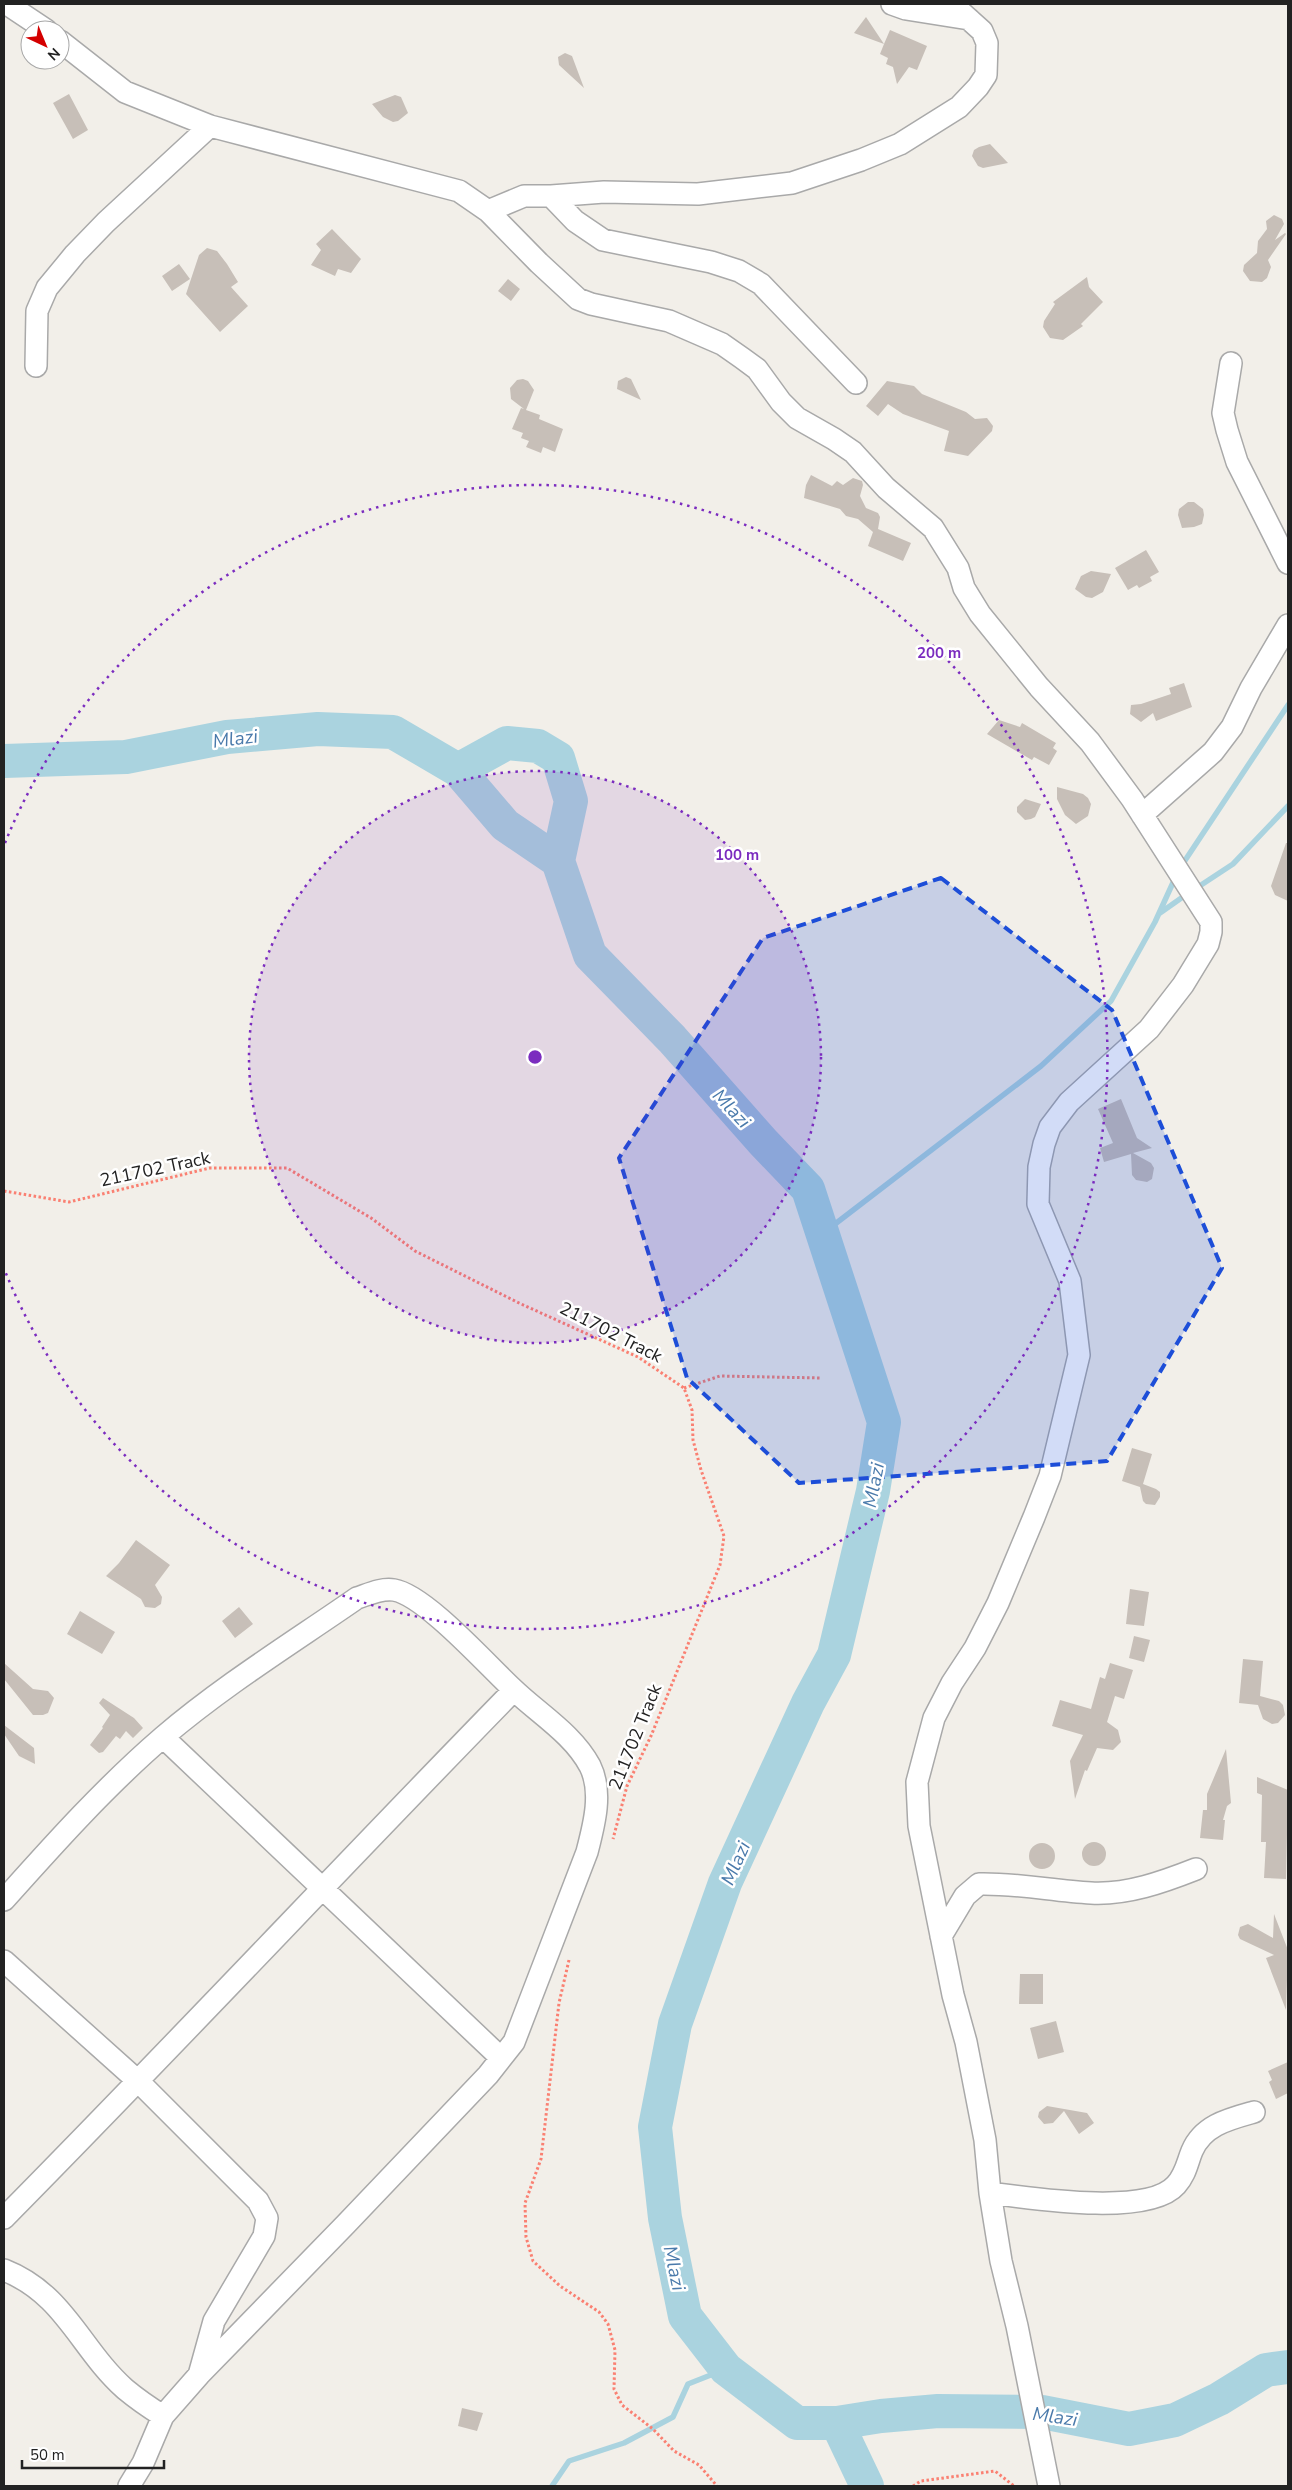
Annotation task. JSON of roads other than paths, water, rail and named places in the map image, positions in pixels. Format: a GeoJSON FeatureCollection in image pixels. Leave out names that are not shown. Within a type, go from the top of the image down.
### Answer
{"type":"FeatureCollection","features":[{"type":"Feature","properties":{"kind":"street"},"geometry":{"type":"LineString","coordinates":[[7,4],[31,20]]}},
{"type":"Feature","properties":{"kind":"street"},"geometry":{"type":"LineString","coordinates":[[892,4],[906,9],[969,19]]}},
{"type":"Feature","properties":{"kind":"street"},"geometry":{"type":"LineString","coordinates":[[488,211],[524,196],[604,192],[698,194],[767,187],[816,176],[900,144],[959,107],[978,87],[986,75],[987,42],[982,31],[952,4]]}},
{"type":"Feature","properties":{"kind":"street"},"geometry":{"type":"LineString","coordinates":[[70,49],[125,92],[210,126],[459,191],[488,211],[550,274],[578,299],[591,304],[669,321],[722,344],[757,369],[781,402],[797,418],[834,439],[852,452],[905,506],[933,528],[958,568],[964,588],[980,614],[1039,687],[1090,742],[1207,912],[1212,932],[1208,944],[1197,964],[1165,1010],[1129,1050],[1070,1102],[1050,1127],[1044,1144],[1039,1166],[1038,1204],[1070,1281],[1079,1355],[1052,1467],[1034,1517],[998,1603],[975,1648],[952,1682],[934,1718],[917,1782],[916,1797],[919,1826],[935,1898],[941,1936],[966,2042],[985,2140],[990,2192],[1001,2260],[1017,2326],[1049,2486]]}},
{"type":"Feature","properties":{"kind":"street"},"geometry":{"type":"LineString","coordinates":[[36,366],[37,311],[47,288],[75,254],[106,222],[210,126]]}},
{"type":"Feature","properties":{"kind":"street"},"geometry":{"type":"LineString","coordinates":[[551,196],[575,221],[603,240],[711,262],[739,271],[761,284],[856,383]]}},
{"type":"Feature","properties":{"kind":"street"},"geometry":{"type":"LineString","coordinates":[[1230,363],[1223,413],[1227,430],[1237,462],[1288,564]]}},
{"type":"Feature","properties":{"kind":"street"},"geometry":{"type":"LineString","coordinates":[[1142,815],[1213,752],[1232,727],[1251,688],[1288,625]]}},
{"type":"Feature","properties":{"kind":"street"},"geometry":{"type":"LineString","coordinates":[[4,1900],[123,1775],[164,1737],[232,1683],[357,1598],[376,1591],[395,1590],[415,1600],[442,1620],[514,1690],[573,1742],[591,1768],[597,1794],[594,1827],[587,1852],[514,2042],[346,2224],[199,2374],[162,2416],[143,2463],[130,2486]]}},
{"type":"Feature","properties":{"kind":"street"},"geometry":{"type":"LineString","coordinates":[[4,2218],[138,2082],[321,1888],[514,1690]]}},
{"type":"Feature","properties":{"kind":"street"},"geometry":{"type":"LineString","coordinates":[[164,1737],[501,2058]]}},
{"type":"Feature","properties":{"kind":"street"},"geometry":{"type":"LineString","coordinates":[[941,1936],[966,1896],[979,1884],[1004,1883],[1092,1893],[1123,1890],[1160,1883],[1196,1869]]}},
{"type":"Feature","properties":{"kind":"street"},"geometry":{"type":"LineString","coordinates":[[4,1961],[138,2082],[258,2201],[267,2218],[264,2236],[214,2321],[199,2374]]}},
{"type":"Feature","properties":{"kind":"street"},"geometry":{"type":"LineString","coordinates":[[990,2192],[1094,2204],[1157,2196],[1175,2187],[1185,2174],[1192,2151],[1205,2131],[1226,2120],[1254,2112]]}},
{"type":"Feature","properties":{"kind":"street"},"geometry":{"type":"LineString","coordinates":[[4,2270],[17,2275],[45,2294],[62,2311],[125,2389],[162,2416]]}},
{"type":"Feature","properties":{"kind":"waterway"},"geometry":{"type":"LineString","coordinates":[[1182,865],[1288,705]]}},
{"type":"Feature","properties":{"kind":"waterway","name":"Mlazi"},"geometry":{"type":"LineString","coordinates":[[4,761],[126,757],[227,737],[318,729],[393,732],[458,770],[505,825],[558,861],[590,955],[672,1039],[763,1142],[808,1189],[884,1422],[873,1491],[834,1655],[808,1703],[725,1883],[675,2024],[655,2127],[665,2218],[685,2316],[726,2369],[797,2423],[837,2423],[881,2416],[938,2411],[1042,2412],[1129,2429],[1175,2420],[1219,2399],[1266,2370],[1288,2367]]}},
{"type":"Feature","properties":{"kind":"waterway","name":"Mlazi"},"geometry":{"type":"LineString","coordinates":[[458,770],[507,743],[538,746],[558,758],[571,801],[558,861]]}},
{"type":"Feature","properties":{"kind":"waterway"},"geometry":{"type":"LineString","coordinates":[[1195,889],[1233,864],[1288,806]]}},
{"type":"Feature","properties":{"kind":"waterway"},"geometry":{"type":"LineString","coordinates":[[822,1234],[1041,1066],[1111,1001],[1155,922],[1176,876]]}},
{"type":"Feature","properties":{"kind":"waterway"},"geometry":{"type":"LineString","coordinates":[[1160,913],[1187,894]]}},
{"type":"Feature","properties":{"kind":"waterway"},"geometry":{"type":"LineString","coordinates":[[552,2486],[569,2461],[624,2443],[673,2417],[688,2384],[726,2369]]}},
{"type":"Feature","properties":{"kind":"waterway"},"geometry":{"type":"LineString","coordinates":[[837,2423],[867,2486]]}}]}
